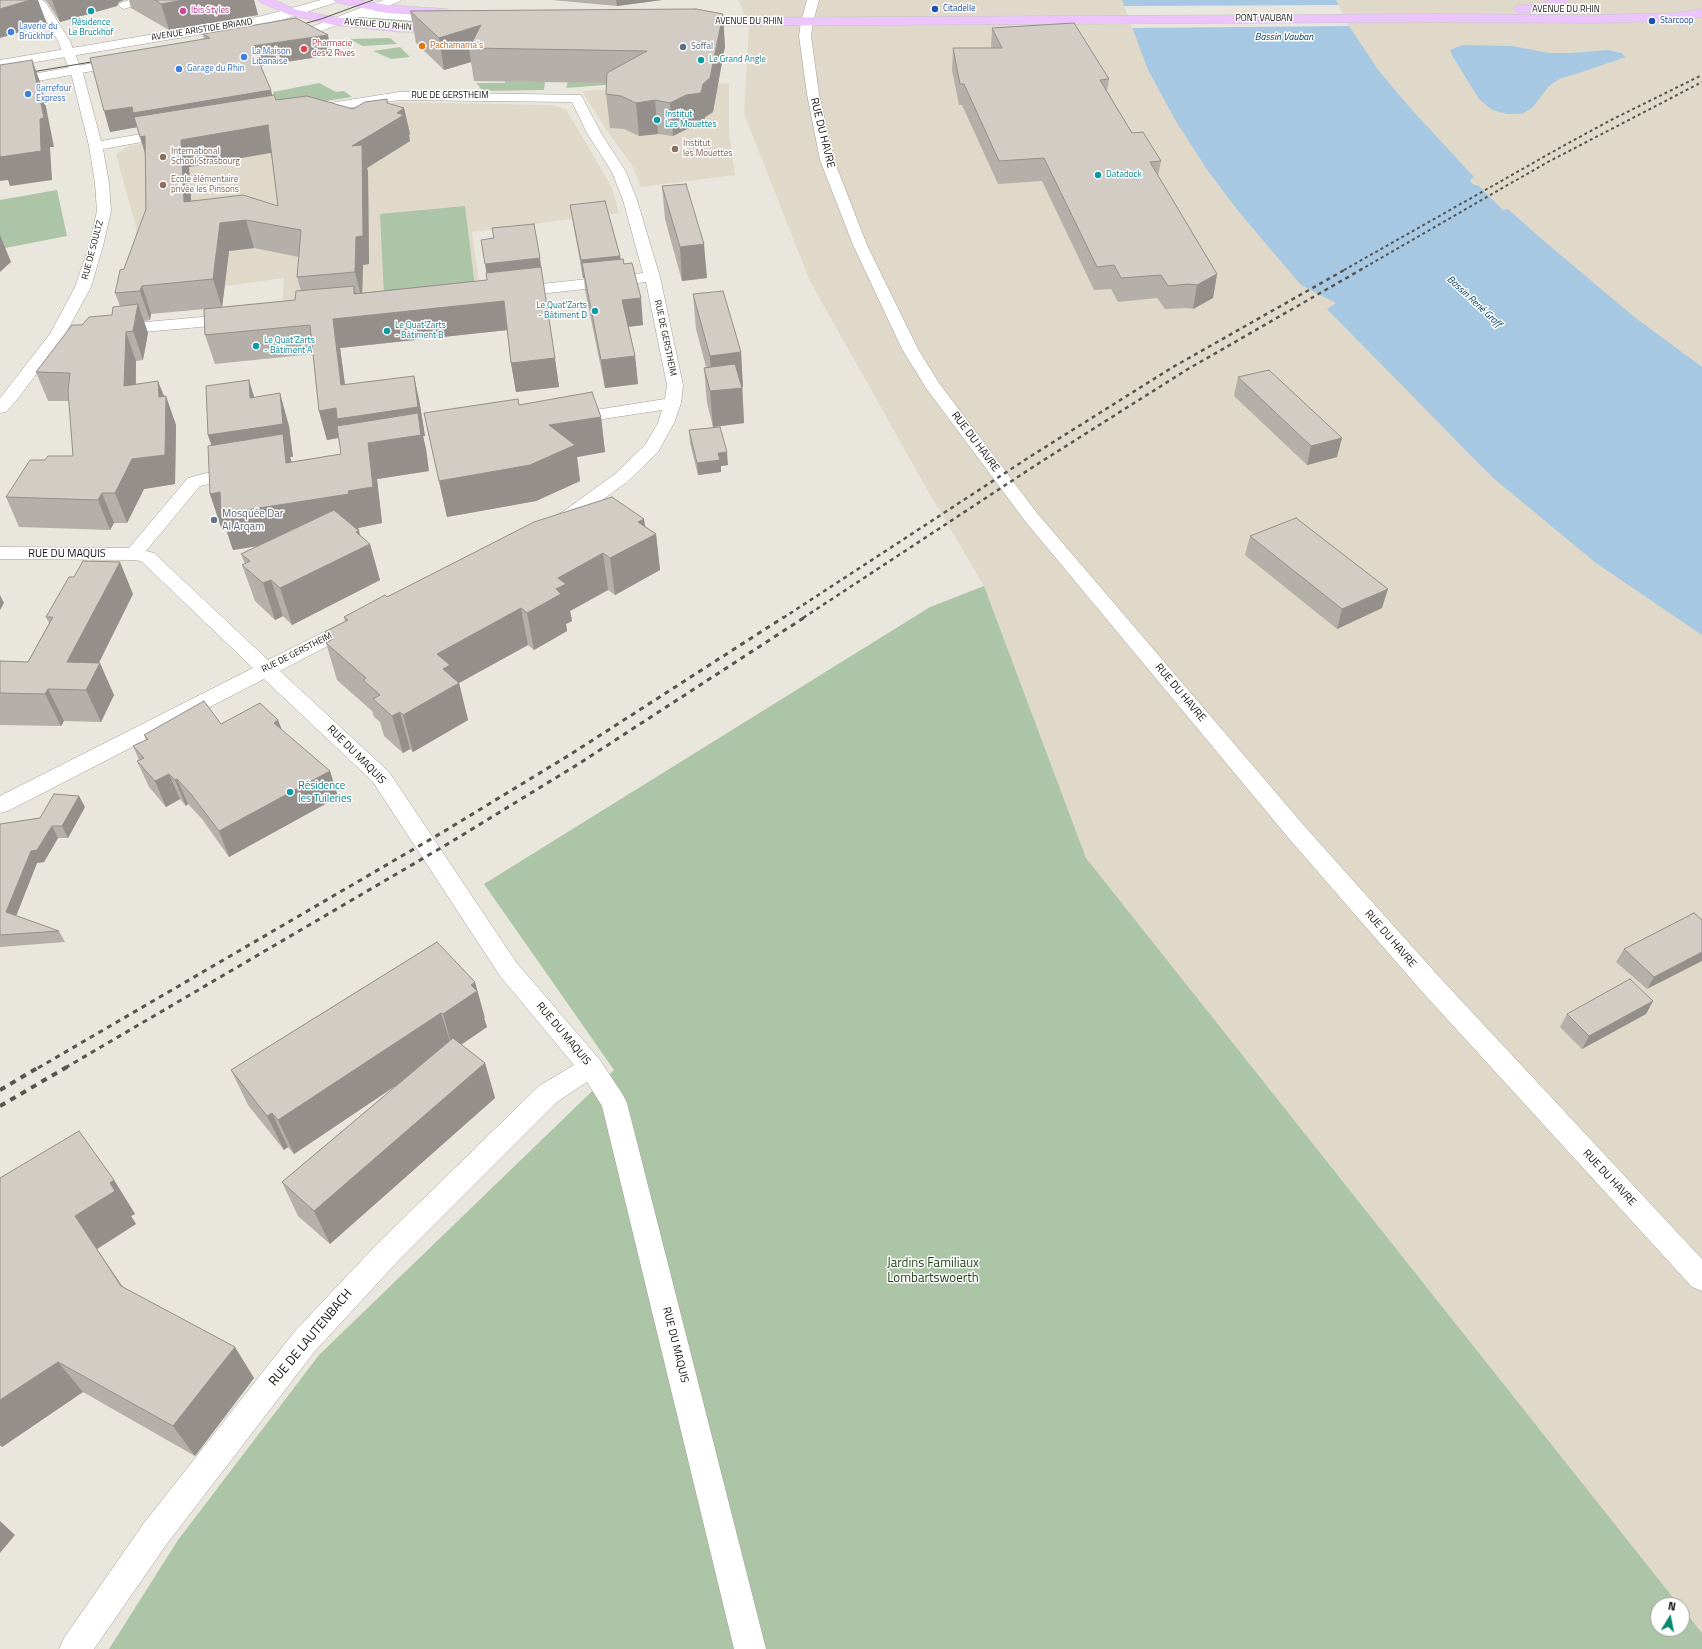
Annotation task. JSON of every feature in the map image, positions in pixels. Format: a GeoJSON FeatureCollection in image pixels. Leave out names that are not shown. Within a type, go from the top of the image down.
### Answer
{"type":"FeatureCollection","features":[{"type":"Feature","properties":{"kind":"main road","name":"AVENUE DU RHIN"},"geometry":{"type":"LineString","coordinates":[[264,0],[294,12],[334,22],[365,26],[416,28],[460,20]]}},
{"type":"Feature","properties":{"kind":"main road"},"geometry":{"type":"LineString","coordinates":[[290,0],[314,6],[373,8]]}},
{"type":"Feature","properties":{"kind":"main road","name":"AVENUE DU RHIN"},"geometry":{"type":"LineString","coordinates":[[339,0],[373,8],[460,20]]}},
{"type":"Feature","properties":{"kind":"main road"},"geometry":{"type":"LineString","coordinates":[[1513,10],[1538,7],[1563,0]]}},
{"type":"Feature","properties":{"kind":"main road","name":"AVENUE DU RHIN"},"geometry":{"type":"LineString","coordinates":[[1432,14],[1513,10],[1641,9],[1702,2]]}},
{"type":"Feature","properties":{"kind":"main road","name":"AVENUE DU RHIN"},"geometry":{"type":"LineString","coordinates":[[1432,14],[1594,19],[1676,17],[1702,13]]}},
{"type":"Feature","properties":{"kind":"main road","name":"PONT VAUBAN"},"geometry":{"type":"LineString","coordinates":[[1094,17],[1432,14]]}},
{"type":"Feature","properties":{"kind":"main road","name":"AVENUE DU RHIN"},"geometry":{"type":"LineString","coordinates":[[681,19],[1094,17]]}},
{"type":"Feature","properties":{"kind":"main road"},"geometry":{"type":"LineString","coordinates":[[313,30],[360,31],[416,28]]}},
{"type":"Feature","properties":{"kind":"street"},"geometry":{"type":"LineString","coordinates":[[34,0],[42,5],[64,41],[76,70]]}},
{"type":"Feature","properties":{"kind":"street"},"geometry":{"type":"LineString","coordinates":[[124,6],[142,0]]}},
{"type":"Feature","properties":{"kind":"street","name":"AVENUE ARISTIDE BRIAND"},"geometry":{"type":"LineString","coordinates":[[0,64],[256,21],[294,12],[333,0]]}},
{"type":"Feature","properties":{"kind":"street"},"geometry":{"type":"LineString","coordinates":[[271,36],[313,30],[395,0]]}},
{"type":"Feature","properties":{"kind":"street","name":"RUE DU HAVRE"},"geometry":{"type":"LineString","coordinates":[[814,0],[808,18],[806,36],[813,94],[826,160],[863,251],[910,349],[932,385],[1031,517],[1299,835],[1434,988],[1702,1278]]}},
{"type":"Feature","properties":{"kind":"street"},"geometry":{"type":"LineString","coordinates":[[294,12],[322,11],[460,20]]}},
{"type":"Feature","properties":{"kind":"street"},"geometry":{"type":"LineString","coordinates":[[0,84],[135,60]]}},
{"type":"Feature","properties":{"kind":"street","name":"RUE DE SOULTZ"},"geometry":{"type":"LineString","coordinates":[[0,408],[57,335],[83,287],[98,239],[104,211],[102,183],[96,146],[76,70]]}},
{"type":"Feature","properties":{"kind":"street","name":"RUE DE GERSTHEIM"},"geometry":{"type":"LineString","coordinates":[[297,112],[399,96],[576,98],[594,133],[619,172],[626,188],[652,277],[675,385],[673,403],[666,423],[652,448],[621,478],[570,515],[542,529]]}},
{"type":"Feature","properties":{"kind":"street"},"geometry":{"type":"LineString","coordinates":[[96,146],[186,131]]}},
{"type":"Feature","properties":{"kind":"street"},"geometry":{"type":"LineString","coordinates":[[503,293],[652,277]]}},
{"type":"Feature","properties":{"kind":"street"},"geometry":{"type":"LineString","coordinates":[[57,335],[252,317]]}},
{"type":"Feature","properties":{"kind":"street"},"geometry":{"type":"LineString","coordinates":[[551,422],[673,403]]}},
{"type":"Feature","properties":{"kind":"street"},"geometry":{"type":"LineString","coordinates":[[134,554],[194,482],[215,476],[253,470]]}},
{"type":"Feature","properties":{"kind":"street","name":"RUE DU MAQUIS"},"geometry":{"type":"LineString","coordinates":[[0,553],[134,554],[147,557],[381,777],[508,969],[591,1067],[614,1102],[750,1649]]}},
{"type":"Feature","properties":{"kind":"street","name":"RUE DE GERSTHEIM"},"geometry":{"type":"LineString","coordinates":[[0,805],[366,618]]}},
{"type":"Feature","properties":{"kind":"street","name":"RUE DE LAUTENBACH"},"geometry":{"type":"LineString","coordinates":[[75,1649],[155,1534],[305,1341],[388,1252],[548,1094],[591,1067]]}},
{"type":"Feature","properties":{"kind":"shaded area"},"geometry":{"type":"Polygon","coordinates":[[[738,0],[1702,0],[1702,1633],[1690,1618],[1690,1597],[1673,1597],[1086,858],[984,586],[925,486],[810,281],[744,114],[749,25],[738,0]]]}},
{"type":"Feature","properties":{"kind":"shaded area","name":"Institut les Mouettes"},"geometry":{"type":"Polygon","coordinates":[[[729,83],[729,132],[735,175],[641,187],[632,165],[607,131],[582,91],[729,83]]]}},
{"type":"Feature","properties":{"kind":"shaded area"},"geometry":{"type":"Polygon","coordinates":[[[396,102],[551,105],[566,109],[612,188],[619,213],[472,232],[480,289],[282,309],[284,278],[120,300],[136,236],[136,227],[116,154],[129,146],[396,102]]]}},
{"type":"Feature","properties":{"kind":"green space"},"geometry":{"type":"Polygon","coordinates":[[[358,17],[429,20],[412,25],[355,20],[358,17]]]}},
{"type":"Feature","properties":{"kind":"green space"},"geometry":{"type":"Polygon","coordinates":[[[390,38],[397,44],[363,46],[349,39],[390,38]]]}},
{"type":"Feature","properties":{"kind":"green space"},"geometry":{"type":"Polygon","coordinates":[[[400,47],[410,57],[391,59],[373,51],[400,47]]]}},
{"type":"Feature","properties":{"kind":"green space"},"geometry":{"type":"Polygon","coordinates":[[[505,81],[545,82],[544,90],[483,91],[476,83],[505,83],[505,81]]]}},
{"type":"Feature","properties":{"kind":"green space"},"geometry":{"type":"Polygon","coordinates":[[[568,82],[632,83],[566,88],[568,82]]]}},
{"type":"Feature","properties":{"kind":"green space"},"geometry":{"type":"Polygon","coordinates":[[[319,83],[336,92],[344,91],[352,97],[280,108],[273,92],[319,83]]]}},
{"type":"Feature","properties":{"kind":"green space"},"geometry":{"type":"Polygon","coordinates":[[[57,190],[67,236],[0,249],[0,200],[57,190]]]}},
{"type":"Feature","properties":{"kind":"green space"},"geometry":{"type":"Polygon","coordinates":[[[465,206],[475,287],[384,297],[380,214],[465,206]]]}},
{"type":"Feature","properties":{"kind":"green space","name":"Jardins Familiaux Lombartswoerth"},"geometry":{"type":"Polygon","coordinates":[[[984,586],[1086,858],[1673,1597],[1650,1597],[1650,1637],[1690,1637],[1690,1618],[1702,1633],[1702,1649],[109,1649],[178,1540],[319,1355],[614,1070],[484,884],[930,607],[984,586]]]}},
{"type":"Feature","properties":{"kind":"water"},"geometry":{"type":"Polygon","coordinates":[[[1122,0],[1336,0],[1349,26],[1379,71],[1412,110],[1474,177],[1470,180],[1472,184],[1479,186],[1503,210],[1508,209],[1633,316],[1702,367],[1702,635],[1596,563],[1492,477],[1327,309],[1336,303],[1301,285],[1239,212],[1208,171],[1177,123],[1148,70],[1122,0]]]}},
{"type":"Feature","properties":{"kind":"water"},"geometry":{"type":"Polygon","coordinates":[[[1462,45],[1512,46],[1549,53],[1608,50],[1621,53],[1626,57],[1561,78],[1549,86],[1533,107],[1522,114],[1507,114],[1492,110],[1479,99],[1450,50],[1462,45]]]}},
{"type":"Feature","properties":{"kind":"pier"},"geometry":{"type":"Polygon","coordinates":[[[1339,5],[1349,26],[1132,28],[1124,6],[1339,5]]]}},
{"type":"Feature","properties":{"kind":"building"},"geometry":{"type":"Polygon","coordinates":[[[0,0],[30,0],[0,9],[0,0]]]}},
{"type":"Feature","properties":{"kind":"building"},"geometry":{"type":"Polygon","coordinates":[[[155,0],[183,0],[161,4],[155,0]]]}},
{"type":"Feature","properties":{"kind":"building"},"geometry":{"type":"Polygon","coordinates":[[[696,9],[723,14],[710,78],[703,84],[701,93],[686,95],[670,103],[655,100],[636,103],[621,96],[606,94],[607,73],[647,51],[469,48],[481,25],[439,38],[410,11],[696,9]]]}},
{"type":"Feature","properties":{"kind":"building"},"geometry":{"type":"Polygon","coordinates":[[[296,18],[328,35],[252,46],[271,90],[133,113],[132,107],[104,111],[90,58],[210,38],[203,34],[296,18]]]}},
{"type":"Feature","properties":{"kind":"building","name":"Datadock"},"geometry":{"type":"Polygon","coordinates":[[[1074,23],[1109,79],[1100,80],[1132,133],[1143,132],[1161,161],[1150,162],[1217,274],[1197,285],[1189,284],[1168,286],[1161,275],[1121,278],[1114,265],[1097,267],[1044,158],[999,161],[964,84],[960,84],[953,48],[1002,48],[992,28],[1074,23]]]}},
{"type":"Feature","properties":{"kind":"building"},"geometry":{"type":"Polygon","coordinates":[[[32,60],[44,118],[40,119],[41,151],[0,157],[0,65],[32,60]]]}},
{"type":"Feature","properties":{"kind":"building"},"geometry":{"type":"Polygon","coordinates":[[[274,95],[276,100],[307,96],[353,109],[365,102],[387,99],[387,103],[404,108],[397,113],[404,115],[352,146],[362,145],[363,236],[356,237],[355,272],[297,277],[301,230],[246,220],[220,223],[213,279],[142,286],[140,291],[115,293],[120,270],[124,269],[146,209],[145,136],[140,137],[134,117],[274,95]],[[268,125],[181,140],[184,202],[243,195],[278,206],[268,125]]]}},
{"type":"Feature","properties":{"kind":"building"},"geometry":{"type":"Polygon","coordinates":[[[686,184],[704,244],[680,247],[662,186],[686,184]]]}},
{"type":"Feature","properties":{"kind":"building"},"geometry":{"type":"Polygon","coordinates":[[[605,201],[620,256],[581,260],[570,205],[605,201]]]}},
{"type":"Feature","properties":{"kind":"building"},"geometry":{"type":"Polygon","coordinates":[[[534,224],[540,258],[485,264],[481,240],[494,238],[492,228],[534,224]]]}},
{"type":"Feature","properties":{"kind":"building"},"geometry":{"type":"Polygon","coordinates":[[[623,259],[624,264],[632,263],[641,298],[622,300],[635,356],[601,360],[582,263],[623,259]]]}},
{"type":"Feature","properties":{"kind":"building"},"geometry":{"type":"Polygon","coordinates":[[[541,267],[555,358],[511,363],[504,301],[333,319],[341,385],[414,376],[418,407],[337,419],[336,408],[319,411],[310,325],[205,335],[204,309],[295,300],[296,291],[354,286],[354,294],[487,280],[486,273],[541,267]]]}},
{"type":"Feature","properties":{"kind":"building"},"geometry":{"type":"Polygon","coordinates":[[[723,291],[741,352],[710,356],[693,294],[723,291]]]}},
{"type":"Feature","properties":{"kind":"building"},"geometry":{"type":"Polygon","coordinates":[[[138,304],[133,331],[126,332],[124,386],[158,381],[159,397],[166,396],[165,455],[132,459],[115,493],[102,493],[98,500],[6,497],[30,460],[45,460],[48,456],[73,456],[68,391],[70,373],[36,372],[72,325],[82,325],[89,317],[112,315],[113,307],[138,304]]]}},
{"type":"Feature","properties":{"kind":"building"},"geometry":{"type":"Polygon","coordinates":[[[735,364],[742,388],[710,391],[704,368],[735,364]]]}},
{"type":"Feature","properties":{"kind":"building"},"geometry":{"type":"Polygon","coordinates":[[[1269,370],[1342,438],[1311,446],[1238,377],[1269,370]]]}},
{"type":"Feature","properties":{"kind":"building"},"geometry":{"type":"Polygon","coordinates":[[[249,380],[250,398],[280,393],[283,424],[208,435],[206,386],[249,380]]]}},
{"type":"Feature","properties":{"kind":"building"},"geometry":{"type":"Polygon","coordinates":[[[592,392],[601,417],[549,425],[575,445],[530,465],[439,481],[424,413],[518,399],[519,405],[592,392]]]}},
{"type":"Feature","properties":{"kind":"building"},"geometry":{"type":"Polygon","coordinates":[[[418,413],[421,435],[368,443],[373,487],[348,491],[349,494],[221,514],[220,492],[210,494],[208,446],[283,434],[286,463],[341,454],[337,426],[418,413]]]}},
{"type":"Feature","properties":{"kind":"building"},"geometry":{"type":"Polygon","coordinates":[[[720,427],[727,452],[718,453],[720,460],[697,463],[689,430],[720,427]]]}},
{"type":"Feature","properties":{"kind":"building"},"geometry":{"type":"Polygon","coordinates":[[[612,497],[644,519],[638,522],[656,534],[610,558],[603,553],[558,578],[566,584],[556,589],[561,594],[527,613],[521,608],[437,654],[450,665],[443,669],[459,683],[403,715],[400,712],[392,716],[373,699],[380,695],[363,680],[366,678],[326,643],[333,639],[325,632],[348,620],[344,617],[385,595],[387,597],[534,522],[612,497]]]}},
{"type":"Feature","properties":{"kind":"building"},"geometry":{"type":"Polygon","coordinates":[[[334,510],[359,531],[356,532],[370,544],[280,588],[271,580],[263,583],[242,565],[250,561],[241,554],[334,510]]]}},
{"type":"Feature","properties":{"kind":"building"},"geometry":{"type":"Polygon","coordinates":[[[1296,518],[1388,589],[1342,609],[1250,536],[1296,518]]]}},
{"type":"Feature","properties":{"kind":"building"},"geometry":{"type":"Polygon","coordinates":[[[83,561],[120,562],[67,662],[100,663],[86,690],[48,689],[45,694],[0,693],[0,661],[28,662],[53,617],[46,617],[69,577],[74,577],[83,561]]]}},
{"type":"Feature","properties":{"kind":"building"},"geometry":{"type":"Polygon","coordinates":[[[204,701],[221,724],[260,703],[278,720],[274,723],[330,771],[219,831],[191,794],[177,779],[175,780],[169,774],[155,781],[137,761],[144,758],[133,746],[148,739],[144,735],[204,701]]]}},
{"type":"Feature","properties":{"kind":"building"},"geometry":{"type":"Polygon","coordinates":[[[54,794],[79,796],[62,826],[52,826],[37,850],[31,851],[6,912],[59,931],[0,935],[0,824],[40,818],[54,794]]]}},
{"type":"Feature","properties":{"kind":"building"},"geometry":{"type":"Polygon","coordinates":[[[1694,913],[1702,920],[1702,952],[1654,977],[1624,949],[1694,913]]]}},
{"type":"Feature","properties":{"kind":"building"},"geometry":{"type":"Polygon","coordinates":[[[437,942],[475,982],[471,985],[477,991],[278,1120],[272,1113],[267,1116],[231,1070],[437,942]]]}},
{"type":"Feature","properties":{"kind":"building"},"geometry":{"type":"Polygon","coordinates":[[[1630,979],[1653,1001],[1589,1036],[1567,1014],[1630,979]]]}},
{"type":"Feature","properties":{"kind":"building"},"geometry":{"type":"Polygon","coordinates":[[[453,1038],[485,1063],[314,1211],[282,1182],[453,1038]]]}},
{"type":"Feature","properties":{"kind":"building"},"geometry":{"type":"Polygon","coordinates":[[[79,1131],[114,1180],[110,1183],[115,1191],[75,1216],[121,1286],[235,1347],[173,1426],[58,1362],[0,1400],[0,1178],[79,1131]]]}},
{"type":"Feature","properties":{"kind":"tram line"},"geometry":{"type":"LineString","coordinates":[[296,26],[321,19],[373,0]]}},
{"type":"Feature","properties":{"kind":"tram line"},"geometry":{"type":"LineString","coordinates":[[26,73],[103,60]]}},
{"type":"Feature","properties":{"kind":"railway"},"geometry":{"type":"LineString","coordinates":[[1344,270],[1563,146],[1611,120],[1702,75]]}},
{"type":"Feature","properties":{"kind":"railway"},"geometry":{"type":"LineString","coordinates":[[1360,270],[1546,163],[1702,82]]}},
{"type":"Feature","properties":{"kind":"railway"},"geometry":{"type":"LineString","coordinates":[[783,618],[1031,456],[1173,367],[1346,269]]}},
{"type":"Feature","properties":{"kind":"railway"},"geometry":{"type":"LineString","coordinates":[[803,618],[1036,465],[1188,369],[1362,269]]}},
{"type":"Feature","properties":{"kind":"railway"},"geometry":{"type":"LineString","coordinates":[[38,1068],[443,832],[571,754],[784,617]]}},
{"type":"Feature","properties":{"kind":"railway"},"geometry":{"type":"LineString","coordinates":[[65,1068],[451,842],[580,763],[805,617]]}},
{"type":"Feature","properties":{"kind":"railway"},"geometry":{"type":"LineString","coordinates":[[0,1090],[39,1067]]}},
{"type":"Feature","properties":{"kind":"railway"},"geometry":{"type":"LineString","coordinates":[[0,1106],[67,1067]]}},
{"type":"Feature","properties":{"kind":"place","name":"Citadelle"},"geometry":{"type":"Point","coordinates":[935,9]}},
{"type":"Feature","properties":{"kind":"place","name":"Résidence Le Bruckhof"},"geometry":{"type":"Point","coordinates":[91,11]}},
{"type":"Feature","properties":{"kind":"place","name":"Ibis Styles"},"geometry":{"type":"Point","coordinates":[183,11]}},
{"type":"Feature","properties":{"kind":"place","name":"Starcoop"},"geometry":{"type":"Point","coordinates":[1652,21]}},
{"type":"Feature","properties":{"kind":"place","name":"Laverie du Brückhof"},"geometry":{"type":"Point","coordinates":[11,32]}},
{"type":"Feature","properties":{"kind":"place","name":"Pachamama's"},"geometry":{"type":"Point","coordinates":[422,46]}},
{"type":"Feature","properties":{"kind":"place","name":"Soffal"},"geometry":{"type":"Point","coordinates":[683,47]}},
{"type":"Feature","properties":{"kind":"place","name":"Pharmacie des 2 Rives"},"geometry":{"type":"Point","coordinates":[304,49]}},
{"type":"Feature","properties":{"kind":"place","name":"La Maison Libanaise"},"geometry":{"type":"Point","coordinates":[244,57]}},
{"type":"Feature","properties":{"kind":"place","name":"Le Grand Angle"},"geometry":{"type":"Point","coordinates":[701,60]}},
{"type":"Feature","properties":{"kind":"place","name":"Garage du Rhin"},"geometry":{"type":"Point","coordinates":[179,69]}},
{"type":"Feature","properties":{"kind":"place","name":"Carrefour Express"},"geometry":{"type":"Point","coordinates":[28,94]}},
{"type":"Feature","properties":{"kind":"place","name":"Institut Les Mouettes"},"geometry":{"type":"Point","coordinates":[657,120]}},
{"type":"Feature","properties":{"kind":"place","name":"Institut les Mouettes"},"geometry":{"type":"Point","coordinates":[675,149]}},
{"type":"Feature","properties":{"kind":"place","name":"International School Strasbourg"},"geometry":{"type":"Point","coordinates":[163,157]}},
{"type":"Feature","properties":{"kind":"place","name":"Datadock"},"geometry":{"type":"Point","coordinates":[1098,175]}},
{"type":"Feature","properties":{"kind":"place","name":"Ecole élémentaire privée les Pinsons"},"geometry":{"type":"Point","coordinates":[163,185]}},
{"type":"Feature","properties":{"kind":"place","name":"Le Quat'Zarts - Bâtiment D"},"geometry":{"type":"Point","coordinates":[595,311]}},
{"type":"Feature","properties":{"kind":"place","name":"Le Quat'Zarts - Bâtiment B"},"geometry":{"type":"Point","coordinates":[387,331]}},
{"type":"Feature","properties":{"kind":"place","name":"Le Quat'Zarts - Bâtiment A"},"geometry":{"type":"Point","coordinates":[256,346]}},
{"type":"Feature","properties":{"kind":"place","name":"Mosquée Dar Al Arqam"},"geometry":{"type":"Point","coordinates":[214,520]}},
{"type":"Feature","properties":{"kind":"place","name":"Résidence les Tuileries"},"geometry":{"type":"Point","coordinates":[290,792]}},
{"type":"Feature","properties":{"kind":"water label","name":"Bassin Vauban"},"geometry":{"type":"Point","coordinates":[1284,38]}},
{"type":"Feature","properties":{"kind":"water label","name":"Bassin René Graff"},"geometry":{"type":"Point","coordinates":[1474,302]}}]}
